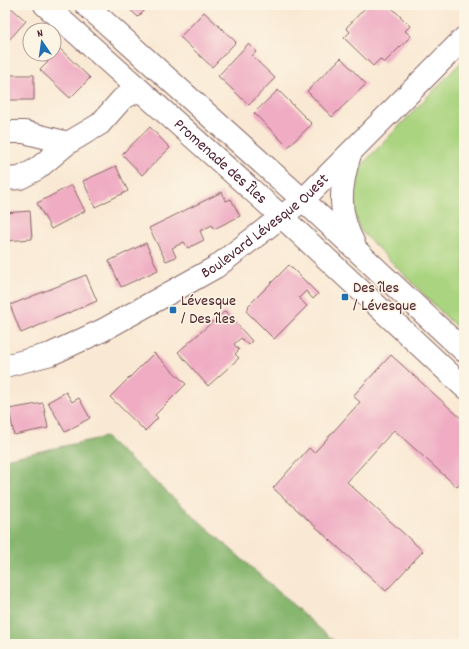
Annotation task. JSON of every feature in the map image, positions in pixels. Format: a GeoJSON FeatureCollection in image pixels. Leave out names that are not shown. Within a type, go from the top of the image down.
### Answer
{"type":"FeatureCollection","features":[{"type":"Feature","properties":{"kind":"street","name":"Promenade des Îles"},"geometry":{"type":"LineString","coordinates":[[45,5],[282,217],[464,386]]}},
{"type":"Feature","properties":{"kind":"street","name":"Promenade des Îles"},"geometry":{"type":"LineString","coordinates":[[86,5],[303,200],[464,351]]}},
{"type":"Feature","properties":{"kind":"street","name":"Boulevard Lévesque Ouest"},"geometry":{"type":"LineString","coordinates":[[5,366],[51,354],[103,330],[216,267],[303,200],[464,38]]}},
{"type":"Feature","properties":{"kind":"street"},"geometry":{"type":"LineString","coordinates":[[5,179],[20,178],[37,169],[68,143],[100,124],[122,100],[139,90]]}},
{"type":"Feature","properties":{"kind":"street"},"geometry":{"type":"LineString","coordinates":[[5,132],[24,132],[68,143]]}},
{"type":"Feature","properties":{"kind":"street"},"geometry":{"type":"LineString","coordinates":[[350,153],[344,172],[340,202],[343,216],[358,252]]}},
{"type":"Feature","properties":{"kind":"green space"},"geometry":{"type":"Polygon","coordinates":[[[464,59],[464,335],[360,230],[350,201],[353,182],[357,170],[464,59]]]}},
{"type":"Feature","properties":{"kind":"green space"},"geometry":{"type":"Polygon","coordinates":[[[105,437],[337,644],[5,644],[5,459],[105,437]]]}},
{"type":"Feature","properties":{"kind":"building"},"geometry":{"type":"Polygon","coordinates":[[[5,5],[8,5],[26,21],[22,22],[22,25],[8,41],[5,38],[5,5]]]}},
{"type":"Feature","properties":{"kind":"building"},"geometry":{"type":"Polygon","coordinates":[[[125,5],[150,5],[138,17],[125,5]]]}},
{"type":"Feature","properties":{"kind":"building"},"geometry":{"type":"Polygon","coordinates":[[[368,5],[389,5],[410,26],[405,31],[411,36],[384,63],[380,59],[373,66],[344,38],[350,32],[346,28],[368,5]]]}},
{"type":"Feature","properties":{"kind":"building"},"geometry":{"type":"Polygon","coordinates":[[[204,12],[236,42],[212,67],[180,37],[204,12]]]}},
{"type":"Feature","properties":{"kind":"building"},"geometry":{"type":"Polygon","coordinates":[[[248,44],[256,52],[252,56],[275,78],[249,105],[218,76],[248,44]]]}},
{"type":"Feature","properties":{"kind":"building"},"geometry":{"type":"Polygon","coordinates":[[[62,51],[90,78],[70,98],[40,70],[48,62],[62,62],[62,51]]]}},
{"type":"Feature","properties":{"kind":"building"},"geometry":{"type":"Polygon","coordinates":[[[341,58],[366,84],[332,117],[307,91],[341,58]]]}},
{"type":"Feature","properties":{"kind":"building"},"geometry":{"type":"Polygon","coordinates":[[[5,75],[34,75],[34,100],[5,100],[5,75]]]}},
{"type":"Feature","properties":{"kind":"building"},"geometry":{"type":"Polygon","coordinates":[[[278,90],[312,124],[288,147],[254,113],[278,90]]]}},
{"type":"Feature","properties":{"kind":"building"},"geometry":{"type":"Polygon","coordinates":[[[150,127],[170,148],[142,175],[122,154],[150,127]]]}},
{"type":"Feature","properties":{"kind":"building"},"geometry":{"type":"Polygon","coordinates":[[[116,166],[128,191],[95,207],[83,181],[116,166]]]}},
{"type":"Feature","properties":{"kind":"building"},"geometry":{"type":"Polygon","coordinates":[[[72,185],[85,211],[51,229],[37,203],[72,185]]]}},
{"type":"Feature","properties":{"kind":"building"},"geometry":{"type":"Polygon","coordinates":[[[222,192],[226,201],[231,199],[240,216],[214,229],[212,225],[200,231],[204,240],[188,248],[184,242],[172,248],[176,257],[166,261],[149,228],[222,192]]]}},
{"type":"Feature","properties":{"kind":"building"},"geometry":{"type":"Polygon","coordinates":[[[30,211],[32,239],[5,241],[5,213],[30,211]]]}},
{"type":"Feature","properties":{"kind":"building"},"geometry":{"type":"Polygon","coordinates":[[[146,243],[158,270],[121,287],[109,261],[146,243]]]}},
{"type":"Feature","properties":{"kind":"building"},"geometry":{"type":"Polygon","coordinates":[[[289,265],[318,294],[313,299],[306,291],[299,298],[307,306],[274,339],[246,311],[249,307],[248,306],[289,265]]]}},
{"type":"Feature","properties":{"kind":"building"},"geometry":{"type":"Polygon","coordinates":[[[86,275],[97,301],[21,333],[10,305],[86,275]]]}},
{"type":"Feature","properties":{"kind":"building"},"geometry":{"type":"Polygon","coordinates":[[[225,311],[252,341],[248,345],[241,338],[234,344],[239,350],[235,354],[239,358],[208,386],[178,352],[225,311]]]}},
{"type":"Feature","properties":{"kind":"building"},"geometry":{"type":"Polygon","coordinates":[[[154,353],[186,384],[155,415],[158,418],[145,431],[110,397],[154,353]]]}},
{"type":"Feature","properties":{"kind":"building"},"geometry":{"type":"Polygon","coordinates":[[[391,355],[464,421],[464,480],[457,487],[394,430],[347,482],[423,551],[386,591],[273,488],[309,448],[314,453],[360,402],[353,396],[391,355]]]}},
{"type":"Feature","properties":{"kind":"building"},"geometry":{"type":"Polygon","coordinates":[[[66,392],[72,402],[79,398],[90,418],[65,432],[48,402],[66,392]]]}},
{"type":"Feature","properties":{"kind":"building"},"geometry":{"type":"Polygon","coordinates":[[[43,403],[48,428],[14,435],[9,409],[43,403]]]}},
{"type":"Feature","properties":{"kind":"place","name":"Des îles / Lévesque"},"geometry":{"type":"Point","coordinates":[345,297]}},
{"type":"Feature","properties":{"kind":"place","name":"Lévesque / Des îles"},"geometry":{"type":"Point","coordinates":[173,310]}}]}
